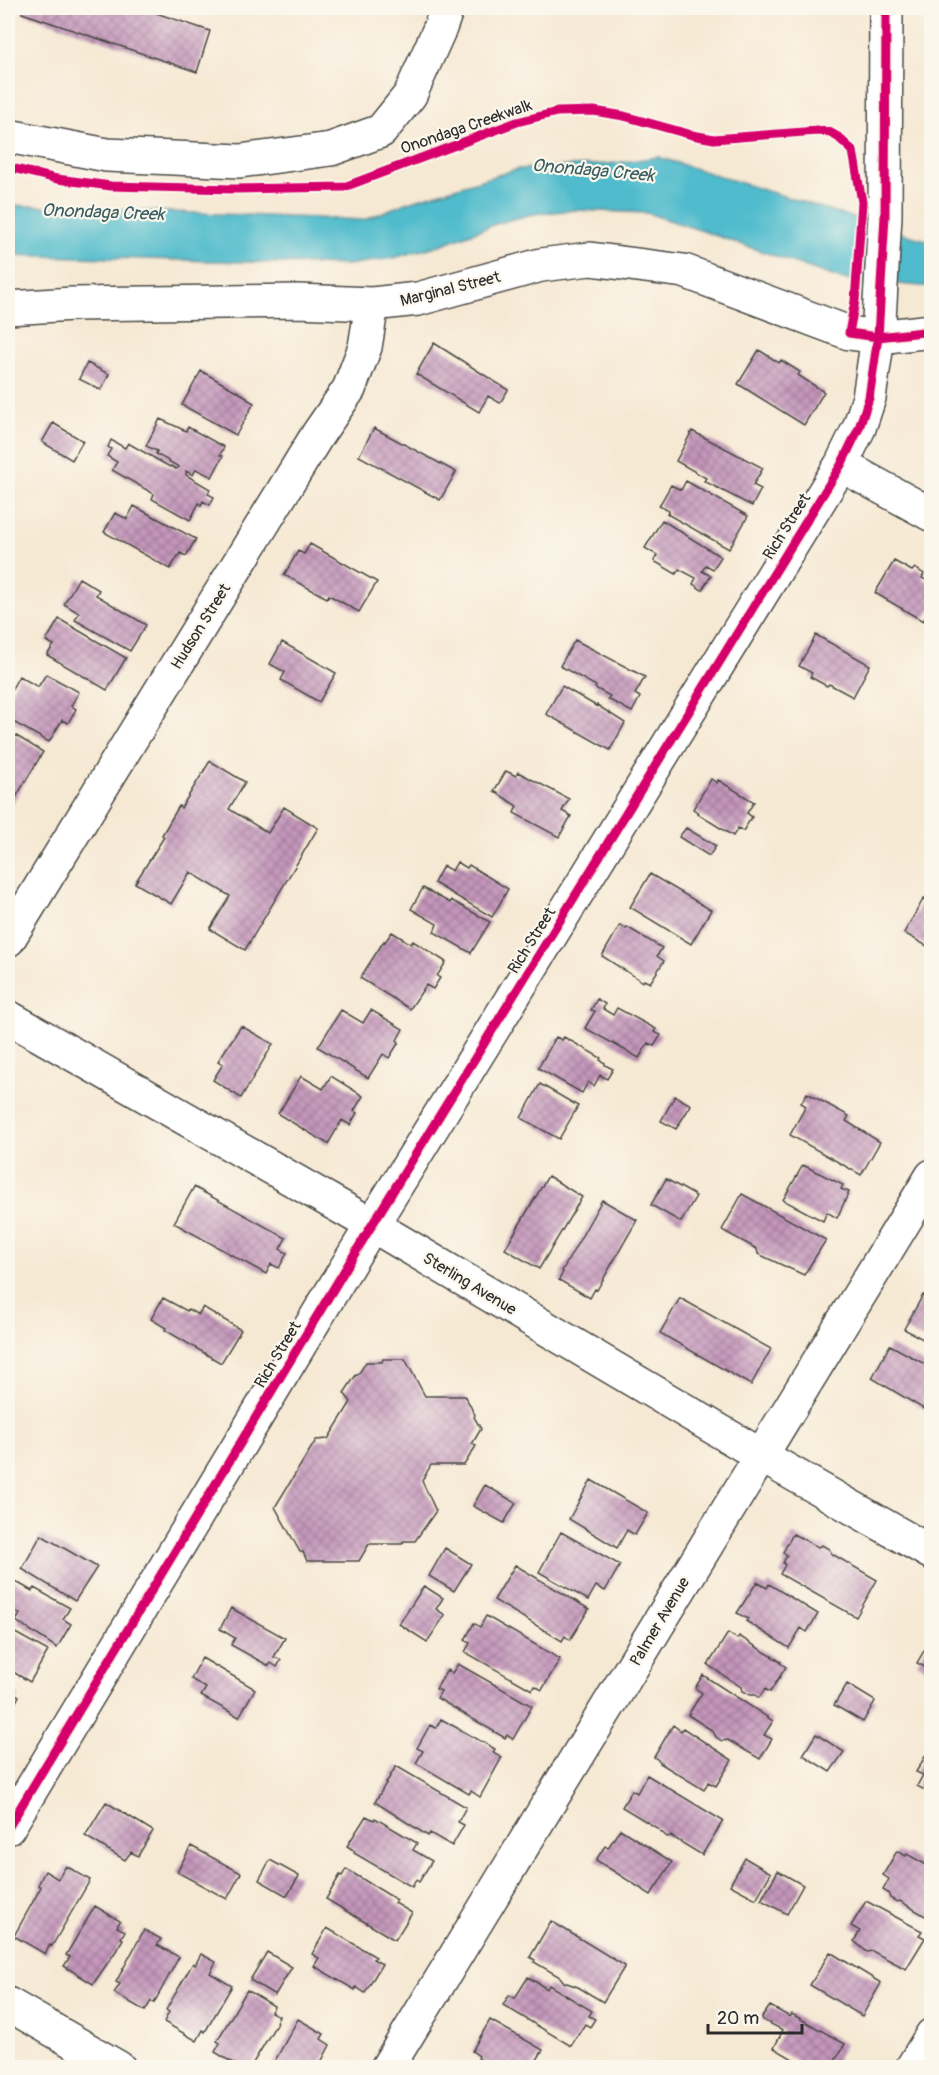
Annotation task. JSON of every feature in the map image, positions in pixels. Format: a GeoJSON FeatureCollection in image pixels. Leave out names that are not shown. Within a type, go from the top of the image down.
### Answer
{"type":"FeatureCollection","features":[{"type":"Feature","properties":{"kind":"street"},"geometry":{"type":"LineString","coordinates":[[8,136],[107,155],[240,161],[331,149],[381,132],[410,94],[447,8]]}},
{"type":"Feature","properties":{"kind":"street","name":"Rich Street"},"geometry":{"type":"LineString","coordinates":[[8,1828],[372,1225],[842,465],[860,428],[869,398],[880,324],[885,216],[886,8]]}},
{"type":"Feature","properties":{"kind":"street","name":"Marginal Street"},"geometry":{"type":"LineString","coordinates":[[8,308],[85,304],[297,301],[372,304],[418,299],[541,265],[590,259],[684,271],[849,333],[880,324],[932,332]]}},
{"type":"Feature","properties":{"kind":"street","name":"Hudson Street"},"geometry":{"type":"LineString","coordinates":[[8,940],[318,434],[349,389],[365,346],[372,304]]}},
{"type":"Feature","properties":{"kind":"street"},"geometry":{"type":"LineString","coordinates":[[842,465],[932,515]]}},
{"type":"Feature","properties":{"kind":"street","name":"Sterling Avenue"},"geometry":{"type":"LineString","coordinates":[[8,1017],[372,1225],[760,1455],[932,1553]]}},
{"type":"Feature","properties":{"kind":"street","name":"Palmer Avenue"},"geometry":{"type":"LineString","coordinates":[[387,2067],[932,1176]]}},
{"type":"Feature","properties":{"kind":"street"},"geometry":{"type":"LineString","coordinates":[[8,2004],[119,2067]]}},
{"type":"Feature","properties":{"kind":"street"},"geometry":{"type":"LineString","coordinates":[[912,2067],[932,2035]]}},
{"type":"Feature","properties":{"kind":"water","name":"Onondaga Creek"},"geometry":{"type":"Polygon","coordinates":[[[658,157],[931,242],[932,287],[841,279],[647,213],[575,210],[532,214],[393,258],[347,265],[8,255],[8,205],[364,220],[408,202],[518,169],[608,164],[658,157]]]}},
{"type":"Feature","properties":{"kind":"building"},"geometry":{"type":"Polygon","coordinates":[[[24,8],[141,8],[210,31],[197,72],[22,13],[24,8]]]}},
{"type":"Feature","properties":{"kind":"building"},"geometry":{"type":"Polygon","coordinates":[[[434,343],[508,390],[500,403],[488,396],[479,412],[416,374],[434,343]]]}},
{"type":"Feature","properties":{"kind":"building"},"geometry":{"type":"Polygon","coordinates":[[[759,350],[779,363],[781,360],[800,372],[798,375],[824,392],[804,425],[738,384],[759,350]]]}},
{"type":"Feature","properties":{"kind":"building"},"geometry":{"type":"Polygon","coordinates":[[[87,363],[109,374],[101,390],[79,379],[87,363]]]}},
{"type":"Feature","properties":{"kind":"building"},"geometry":{"type":"Polygon","coordinates":[[[201,371],[254,403],[236,435],[182,405],[201,371]]]}},
{"type":"Feature","properties":{"kind":"building"},"geometry":{"type":"Polygon","coordinates":[[[160,419],[186,431],[188,427],[224,447],[220,455],[223,456],[212,477],[196,469],[193,475],[186,471],[186,475],[210,489],[208,494],[214,497],[210,505],[203,501],[201,505],[199,503],[190,520],[152,499],[154,494],[112,470],[117,462],[107,456],[111,449],[108,447],[111,440],[125,448],[128,443],[170,467],[176,469],[179,467],[146,446],[160,419]]]}},
{"type":"Feature","properties":{"kind":"building"},"geometry":{"type":"Polygon","coordinates":[[[53,423],[83,441],[72,460],[42,442],[53,423]]]}},
{"type":"Feature","properties":{"kind":"building"},"geometry":{"type":"Polygon","coordinates":[[[374,428],[456,472],[440,500],[359,456],[374,428]]]}},
{"type":"Feature","properties":{"kind":"building"},"geometry":{"type":"Polygon","coordinates":[[[692,431],[763,468],[753,485],[761,489],[752,506],[704,481],[706,478],[676,461],[692,431]]]}},
{"type":"Feature","properties":{"kind":"building"},"geometry":{"type":"Polygon","coordinates":[[[686,481],[748,516],[729,549],[667,514],[669,511],[659,506],[671,485],[681,490],[686,481]]]}},
{"type":"Feature","properties":{"kind":"building"},"geometry":{"type":"Polygon","coordinates":[[[134,506],[196,539],[186,556],[180,553],[170,569],[104,532],[115,513],[127,519],[134,506]]]}},
{"type":"Feature","properties":{"kind":"building"},"geometry":{"type":"Polygon","coordinates":[[[662,520],[721,557],[713,569],[706,565],[702,571],[711,576],[702,590],[693,584],[696,578],[679,569],[676,574],[654,561],[657,555],[645,548],[662,520]]]}},
{"type":"Feature","properties":{"kind":"building"},"geometry":{"type":"Polygon","coordinates":[[[310,544],[377,582],[359,612],[329,595],[327,598],[284,575],[298,551],[304,554],[310,544]]]}},
{"type":"Feature","properties":{"kind":"building"},"geometry":{"type":"Polygon","coordinates":[[[894,561],[912,571],[915,568],[924,574],[922,578],[932,583],[932,608],[923,621],[875,593],[894,561]]]}},
{"type":"Feature","properties":{"kind":"building"},"geometry":{"type":"Polygon","coordinates":[[[79,578],[99,590],[96,595],[146,625],[130,651],[75,620],[79,613],[64,604],[79,578]]]}},
{"type":"Feature","properties":{"kind":"building"},"geometry":{"type":"Polygon","coordinates":[[[59,619],[126,658],[107,690],[47,655],[54,645],[46,641],[59,619]]]}},
{"type":"Feature","properties":{"kind":"building"},"geometry":{"type":"Polygon","coordinates":[[[816,635],[870,665],[853,697],[810,677],[812,673],[799,666],[816,635]]]}},
{"type":"Feature","properties":{"kind":"building"},"geometry":{"type":"Polygon","coordinates":[[[575,640],[645,677],[635,694],[640,697],[632,712],[608,699],[610,696],[595,688],[596,686],[560,666],[575,640]]]}},
{"type":"Feature","properties":{"kind":"building"},"geometry":{"type":"Polygon","coordinates":[[[282,642],[336,673],[319,702],[281,680],[285,672],[270,664],[282,642]]]}},
{"type":"Feature","properties":{"kind":"building"},"geometry":{"type":"Polygon","coordinates":[[[46,674],[79,692],[71,706],[76,709],[68,723],[62,720],[49,742],[8,719],[8,696],[19,676],[38,687],[46,674]]]}},
{"type":"Feature","properties":{"kind":"building"},"geometry":{"type":"Polygon","coordinates":[[[562,686],[625,723],[610,750],[546,714],[562,686]]]}},
{"type":"Feature","properties":{"kind":"building"},"geometry":{"type":"Polygon","coordinates":[[[10,732],[43,752],[12,804],[8,801],[8,736],[10,732]]]}},
{"type":"Feature","properties":{"kind":"building"},"geometry":{"type":"Polygon","coordinates":[[[210,761],[245,782],[229,809],[268,833],[284,807],[318,828],[245,950],[210,929],[230,896],[190,872],[171,904],[135,883],[164,837],[162,835],[179,806],[181,808],[210,761]]]}},
{"type":"Feature","properties":{"kind":"building"},"geometry":{"type":"Polygon","coordinates":[[[506,771],[516,776],[518,772],[569,799],[562,811],[571,816],[559,837],[514,813],[517,806],[494,791],[506,771]]]}},
{"type":"Feature","properties":{"kind":"building"},"geometry":{"type":"Polygon","coordinates":[[[711,779],[717,783],[718,780],[754,802],[747,813],[752,817],[743,831],[738,828],[733,836],[693,809],[711,779]]]}},
{"type":"Feature","properties":{"kind":"building"},"geometry":{"type":"Polygon","coordinates":[[[686,828],[716,846],[709,856],[679,837],[686,828]]]}},
{"type":"Feature","properties":{"kind":"building"},"geometry":{"type":"Polygon","coordinates":[[[457,862],[467,868],[469,865],[508,889],[492,917],[434,883],[443,866],[452,871],[457,862]]]}},
{"type":"Feature","properties":{"kind":"building"},"geometry":{"type":"Polygon","coordinates":[[[650,874],[711,910],[691,944],[630,907],[650,874]]]}},
{"type":"Feature","properties":{"kind":"building"},"geometry":{"type":"Polygon","coordinates":[[[423,888],[450,903],[451,900],[490,922],[471,953],[434,932],[437,924],[411,909],[423,888]]]}},
{"type":"Feature","properties":{"kind":"building"},"geometry":{"type":"Polygon","coordinates":[[[924,898],[932,902],[932,949],[904,933],[924,898]]]}},
{"type":"Feature","properties":{"kind":"building"},"geometry":{"type":"Polygon","coordinates":[[[620,925],[662,948],[657,956],[664,961],[650,983],[644,980],[643,982],[602,956],[620,925]]]}},
{"type":"Feature","properties":{"kind":"building"},"geometry":{"type":"Polygon","coordinates":[[[392,932],[411,944],[413,941],[446,962],[437,976],[440,978],[433,989],[426,985],[410,1009],[360,978],[392,932]]]}},
{"type":"Feature","properties":{"kind":"building"},"geometry":{"type":"Polygon","coordinates":[[[597,999],[605,1004],[603,1009],[613,1015],[617,1008],[656,1029],[654,1032],[661,1035],[654,1046],[648,1043],[639,1058],[585,1028],[595,1011],[591,1010],[597,999]]]}},
{"type":"Feature","properties":{"kind":"building"},"geometry":{"type":"Polygon","coordinates":[[[341,1010],[363,1023],[371,1010],[403,1029],[397,1040],[399,1042],[389,1058],[383,1054],[368,1078],[318,1047],[341,1010]]]}},
{"type":"Feature","properties":{"kind":"building"},"geometry":{"type":"Polygon","coordinates":[[[241,1026],[273,1044],[241,1098],[213,1080],[223,1064],[218,1061],[241,1026]]]}},
{"type":"Feature","properties":{"kind":"building"},"geometry":{"type":"Polygon","coordinates":[[[556,1037],[562,1040],[564,1037],[601,1058],[600,1060],[605,1065],[613,1069],[607,1079],[600,1075],[594,1086],[588,1082],[582,1093],[538,1068],[556,1037]]]}},
{"type":"Feature","properties":{"kind":"building"},"geometry":{"type":"Polygon","coordinates":[[[301,1076],[323,1089],[331,1076],[363,1096],[354,1111],[357,1113],[350,1125],[342,1120],[328,1144],[278,1114],[301,1076]]]}},
{"type":"Feature","properties":{"kind":"building"},"geometry":{"type":"Polygon","coordinates":[[[540,1084],[578,1106],[559,1139],[521,1118],[540,1084]]]}},
{"type":"Feature","properties":{"kind":"building"},"geometry":{"type":"Polygon","coordinates":[[[807,1093],[849,1116],[846,1121],[880,1142],[861,1175],[790,1135],[806,1106],[801,1103],[807,1093]]]}},
{"type":"Feature","properties":{"kind":"building"},"geometry":{"type":"Polygon","coordinates":[[[675,1096],[691,1105],[676,1129],[661,1121],[675,1096]]]}},
{"type":"Feature","properties":{"kind":"building"},"geometry":{"type":"Polygon","coordinates":[[[803,1165],[843,1185],[841,1189],[849,1192],[837,1218],[827,1212],[823,1221],[783,1200],[803,1165]]]}},
{"type":"Feature","properties":{"kind":"building"},"geometry":{"type":"Polygon","coordinates":[[[548,1176],[582,1197],[539,1269],[505,1249],[548,1176]]]}},
{"type":"Feature","properties":{"kind":"building"},"geometry":{"type":"Polygon","coordinates":[[[666,1179],[696,1196],[681,1222],[651,1205],[666,1179]]]}},
{"type":"Feature","properties":{"kind":"building"},"geometry":{"type":"Polygon","coordinates":[[[194,1187],[286,1238],[280,1249],[287,1253],[279,1268],[271,1264],[266,1274],[174,1223],[194,1187]]]}},
{"type":"Feature","properties":{"kind":"building"},"geometry":{"type":"Polygon","coordinates":[[[742,1194],[826,1240],[804,1275],[758,1254],[757,1249],[722,1230],[742,1194]]]}},
{"type":"Feature","properties":{"kind":"building"},"geometry":{"type":"Polygon","coordinates":[[[602,1200],[637,1220],[597,1290],[595,1289],[590,1298],[559,1280],[602,1200]]]}},
{"type":"Feature","properties":{"kind":"building"},"geometry":{"type":"Polygon","coordinates":[[[923,1295],[932,1300],[932,1344],[904,1329],[923,1295]]]}},
{"type":"Feature","properties":{"kind":"building"},"geometry":{"type":"Polygon","coordinates":[[[163,1298],[198,1315],[203,1307],[241,1330],[221,1363],[165,1330],[166,1328],[151,1319],[163,1298]]]}},
{"type":"Feature","properties":{"kind":"building"},"geometry":{"type":"Polygon","coordinates":[[[680,1298],[771,1349],[751,1385],[660,1333],[680,1298]]]}},
{"type":"Feature","properties":{"kind":"building"},"geometry":{"type":"Polygon","coordinates":[[[890,1345],[932,1368],[932,1414],[872,1378],[890,1345]]]}},
{"type":"Feature","properties":{"kind":"building"},"geometry":{"type":"Polygon","coordinates":[[[383,1359],[405,1359],[425,1396],[465,1396],[481,1429],[472,1444],[476,1446],[464,1465],[431,1465],[422,1481],[436,1511],[415,1541],[404,1541],[402,1544],[369,1544],[359,1561],[307,1561],[275,1507],[316,1440],[328,1439],[351,1402],[344,1393],[356,1375],[366,1362],[382,1362],[383,1359]]]}},
{"type":"Feature","properties":{"kind":"building"},"geometry":{"type":"Polygon","coordinates":[[[591,1480],[648,1513],[635,1535],[627,1530],[617,1548],[569,1519],[591,1480]]]}},
{"type":"Feature","properties":{"kind":"building"},"geometry":{"type":"Polygon","coordinates":[[[485,1485],[516,1503],[504,1523],[473,1506],[485,1485]]]}},
{"type":"Feature","properties":{"kind":"building"},"geometry":{"type":"Polygon","coordinates":[[[561,1532],[620,1565],[605,1591],[596,1586],[588,1600],[539,1572],[561,1532]]]}},
{"type":"Feature","properties":{"kind":"building"},"geometry":{"type":"Polygon","coordinates":[[[793,1534],[818,1547],[822,1545],[832,1554],[877,1580],[856,1617],[780,1574],[787,1555],[783,1552],[793,1534]]]}},
{"type":"Feature","properties":{"kind":"building"},"geometry":{"type":"Polygon","coordinates":[[[41,1535],[97,1567],[75,1601],[22,1569],[41,1535]]]}},
{"type":"Feature","properties":{"kind":"building"},"geometry":{"type":"Polygon","coordinates":[[[445,1548],[471,1564],[454,1591],[429,1576],[445,1548]]]}},
{"type":"Feature","properties":{"kind":"building"},"geometry":{"type":"Polygon","coordinates":[[[515,1565],[589,1609],[570,1640],[565,1636],[562,1641],[494,1600],[515,1565]]]}},
{"type":"Feature","properties":{"kind":"building"},"geometry":{"type":"Polygon","coordinates":[[[11,1579],[32,1591],[34,1588],[70,1608],[63,1619],[71,1624],[57,1648],[16,1621],[20,1614],[8,1607],[8,1584],[11,1579]]]}},
{"type":"Feature","properties":{"kind":"building"},"geometry":{"type":"Polygon","coordinates":[[[757,1582],[767,1588],[769,1584],[818,1614],[807,1632],[801,1628],[789,1648],[737,1613],[757,1582]]]}},
{"type":"Feature","properties":{"kind":"building"},"geometry":{"type":"Polygon","coordinates":[[[424,1586],[443,1598],[436,1609],[445,1615],[427,1642],[399,1624],[424,1586]]]}},
{"type":"Feature","properties":{"kind":"building"},"geometry":{"type":"Polygon","coordinates":[[[231,1608],[285,1638],[274,1657],[281,1660],[277,1667],[271,1663],[269,1666],[231,1645],[235,1638],[220,1629],[231,1608]]]}},
{"type":"Feature","properties":{"kind":"building"},"geometry":{"type":"Polygon","coordinates":[[[486,1616],[560,1659],[542,1690],[535,1686],[532,1690],[465,1652],[470,1643],[465,1640],[474,1623],[480,1627],[486,1616]]]}},
{"type":"Feature","properties":{"kind":"building"},"geometry":{"type":"Polygon","coordinates":[[[8,1629],[48,1651],[30,1682],[8,1669],[8,1629]]]}},
{"type":"Feature","properties":{"kind":"building"},"geometry":{"type":"Polygon","coordinates":[[[728,1633],[737,1639],[739,1636],[786,1667],[770,1692],[765,1689],[759,1698],[750,1695],[708,1665],[728,1633]]]}},
{"type":"Feature","properties":{"kind":"building"},"geometry":{"type":"Polygon","coordinates":[[[932,1637],[932,1671],[917,1663],[932,1637]]]}},
{"type":"Feature","properties":{"kind":"building"},"geometry":{"type":"Polygon","coordinates":[[[202,1658],[255,1689],[239,1717],[201,1696],[206,1688],[191,1679],[202,1658]]]}},
{"type":"Feature","properties":{"kind":"building"},"geometry":{"type":"Polygon","coordinates":[[[458,1664],[532,1706],[513,1739],[507,1735],[505,1738],[437,1698],[441,1691],[436,1689],[447,1670],[452,1673],[458,1664]]]}},
{"type":"Feature","properties":{"kind":"building"},"geometry":{"type":"Polygon","coordinates":[[[703,1675],[773,1721],[764,1735],[772,1739],[760,1759],[728,1740],[722,1741],[713,1731],[688,1715],[702,1693],[695,1688],[703,1675]]]}},
{"type":"Feature","properties":{"kind":"building"},"geometry":{"type":"Polygon","coordinates":[[[8,1683],[12,1686],[10,1691],[19,1696],[8,1717],[8,1683]]]}},
{"type":"Feature","properties":{"kind":"building"},"geometry":{"type":"Polygon","coordinates":[[[847,1684],[875,1701],[863,1722],[834,1705],[847,1684]]]}},
{"type":"Feature","properties":{"kind":"building"},"geometry":{"type":"Polygon","coordinates":[[[441,1719],[495,1749],[493,1752],[502,1757],[480,1797],[471,1791],[469,1794],[416,1763],[423,1751],[417,1748],[430,1725],[436,1728],[441,1719]]]}},
{"type":"Feature","properties":{"kind":"building"},"geometry":{"type":"Polygon","coordinates":[[[673,1725],[681,1731],[683,1728],[732,1760],[716,1786],[708,1782],[704,1790],[654,1757],[673,1725]]]}},
{"type":"Feature","properties":{"kind":"building"},"geometry":{"type":"Polygon","coordinates":[[[816,1734],[844,1752],[830,1772],[803,1755],[816,1734]]]}},
{"type":"Feature","properties":{"kind":"building"},"geometry":{"type":"Polygon","coordinates":[[[926,1755],[932,1758],[932,1794],[917,1786],[923,1775],[916,1772],[926,1755]]]}},
{"type":"Feature","properties":{"kind":"building"},"geometry":{"type":"Polygon","coordinates":[[[396,1766],[466,1807],[458,1822],[464,1825],[452,1846],[430,1833],[428,1836],[375,1802],[396,1766]]]}},
{"type":"Feature","properties":{"kind":"building"},"geometry":{"type":"Polygon","coordinates":[[[647,1775],[723,1821],[702,1855],[671,1836],[667,1837],[657,1828],[622,1807],[632,1790],[637,1793],[647,1775]]]}},
{"type":"Feature","properties":{"kind":"building"},"geometry":{"type":"Polygon","coordinates":[[[106,1802],[153,1831],[138,1856],[131,1852],[125,1860],[85,1836],[106,1802]]]}},
{"type":"Feature","properties":{"kind":"building"},"geometry":{"type":"Polygon","coordinates":[[[366,1816],[374,1820],[375,1818],[417,1843],[413,1850],[432,1861],[419,1882],[416,1880],[412,1887],[354,1853],[355,1851],[347,1846],[366,1816]]]}},
{"type":"Feature","properties":{"kind":"building"},"geometry":{"type":"Polygon","coordinates":[[[620,1829],[672,1862],[651,1895],[596,1860],[605,1846],[608,1848],[620,1829]]]}},
{"type":"Feature","properties":{"kind":"building"},"geometry":{"type":"Polygon","coordinates":[[[191,1846],[241,1873],[227,1899],[177,1872],[191,1846]]]}},
{"type":"Feature","properties":{"kind":"building"},"geometry":{"type":"Polygon","coordinates":[[[897,1851],[932,1868],[932,1916],[927,1917],[900,1901],[897,1902],[883,1890],[889,1879],[883,1875],[897,1851]]]}},
{"type":"Feature","properties":{"kind":"building"},"geometry":{"type":"Polygon","coordinates":[[[745,1858],[771,1873],[756,1899],[730,1885],[745,1858]]]}},
{"type":"Feature","properties":{"kind":"building"},"geometry":{"type":"Polygon","coordinates":[[[270,1860],[299,1876],[287,1896],[259,1880],[270,1860]]]}},
{"type":"Feature","properties":{"kind":"building"},"geometry":{"type":"Polygon","coordinates":[[[66,1866],[90,1880],[52,1946],[50,1945],[45,1954],[14,1936],[41,1887],[38,1885],[45,1871],[58,1879],[66,1866]]]}},
{"type":"Feature","properties":{"kind":"building"},"geometry":{"type":"Polygon","coordinates":[[[346,1869],[397,1900],[395,1903],[412,1913],[395,1940],[326,1899],[346,1869]]]}},
{"type":"Feature","properties":{"kind":"building"},"geometry":{"type":"Polygon","coordinates":[[[778,1871],[803,1885],[787,1914],[761,1900],[778,1871]]]}},
{"type":"Feature","properties":{"kind":"building"},"geometry":{"type":"Polygon","coordinates":[[[866,1901],[922,1931],[919,1935],[925,1938],[906,1969],[872,1951],[867,1952],[854,1941],[860,1931],[851,1926],[866,1901]]]}},
{"type":"Feature","properties":{"kind":"building"},"geometry":{"type":"Polygon","coordinates":[[[95,1906],[120,1921],[117,1927],[125,1931],[116,1951],[93,1984],[64,1966],[70,1957],[66,1955],[95,1906]]]}},
{"type":"Feature","properties":{"kind":"building"},"geometry":{"type":"Polygon","coordinates":[[[551,1921],[625,1966],[603,2002],[578,1987],[564,1982],[530,1957],[551,1921]]]}},
{"type":"Feature","properties":{"kind":"building"},"geometry":{"type":"Polygon","coordinates":[[[327,1928],[376,1957],[373,1959],[382,1964],[365,1993],[356,1987],[355,1990],[314,1966],[319,1958],[312,1954],[327,1928]]]}},
{"type":"Feature","properties":{"kind":"building"},"geometry":{"type":"Polygon","coordinates":[[[144,1930],[161,1939],[157,1945],[179,1957],[154,2003],[151,2001],[145,2011],[114,1993],[120,1984],[116,1982],[144,1930]]]}},
{"type":"Feature","properties":{"kind":"building"},"geometry":{"type":"Polygon","coordinates":[[[267,1952],[292,1967],[275,1995],[250,1980],[267,1952]]]}},
{"type":"Feature","properties":{"kind":"building"},"geometry":{"type":"Polygon","coordinates":[[[830,1952],[881,1983],[862,2016],[810,1985],[830,1952]]]}},
{"type":"Feature","properties":{"kind":"building"},"geometry":{"type":"Polygon","coordinates":[[[201,1954],[216,1962],[210,1973],[232,1986],[205,2032],[203,2030],[197,2041],[164,2022],[169,2012],[166,2010],[193,1963],[195,1965],[201,1954]]]}},
{"type":"Feature","properties":{"kind":"building"},"geometry":{"type":"Polygon","coordinates":[[[528,1977],[547,1989],[549,1985],[592,2011],[589,2016],[595,2019],[590,2027],[585,2024],[571,2046],[503,2005],[509,1995],[515,1998],[528,1977]]]}},
{"type":"Feature","properties":{"kind":"building"},"geometry":{"type":"Polygon","coordinates":[[[247,1990],[274,2006],[271,2012],[279,2016],[250,2068],[241,2068],[215,2052],[220,2043],[217,2041],[247,1990]]]}},
{"type":"Feature","properties":{"kind":"building"},"geometry":{"type":"Polygon","coordinates":[[[770,2006],[790,2017],[792,2014],[845,2044],[831,2068],[808,2068],[774,2048],[783,2030],[763,2020],[762,2017],[770,2006]]]}},
{"type":"Feature","properties":{"kind":"building"},"geometry":{"type":"Polygon","coordinates":[[[298,2019],[324,2034],[321,2039],[330,2045],[318,2068],[271,2068],[298,2019]]]}},
{"type":"Feature","properties":{"kind":"building"},"geometry":{"type":"Polygon","coordinates":[[[490,2020],[543,2050],[532,2068],[495,2068],[478,2058],[479,2056],[472,2051],[490,2020]]]}},
{"type":"Feature","properties":{"kind":"cycle path"},"geometry":{"type":"LineString","coordinates":[[8,1828],[372,1225],[841,465],[859,428],[869,398],[878,337],[885,216],[886,8]]}},
{"type":"Feature","properties":{"kind":"cycle path","name":"Onondaga Creekwalk"},"geometry":{"type":"LineString","coordinates":[[8,167],[57,179],[111,186],[234,189],[344,187],[517,122],[557,112],[594,111],[624,116],[714,139],[829,132],[853,151],[862,202],[855,301],[849,333],[878,337],[932,331]]}}]}
